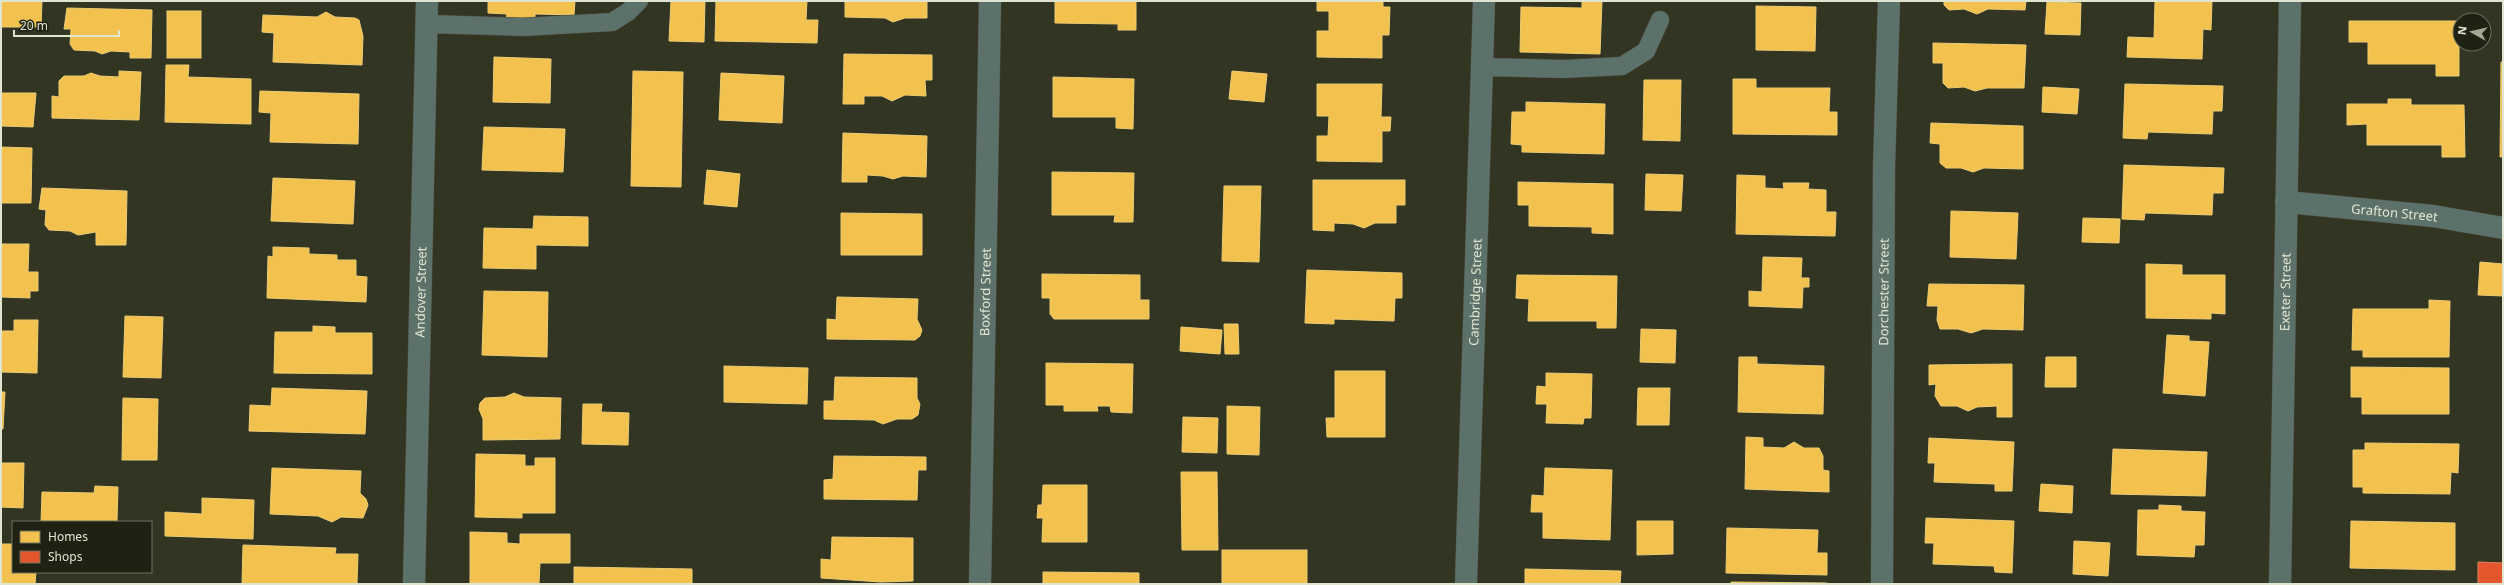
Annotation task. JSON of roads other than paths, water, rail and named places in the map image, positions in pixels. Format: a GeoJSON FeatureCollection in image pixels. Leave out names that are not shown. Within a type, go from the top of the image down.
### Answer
{"type":"FeatureCollection","features":[{"type":"Feature","properties":{"kind":"street","name":"Andover Street"},"geometry":{"type":"LineString","coordinates":[[414,584],[427,1]]}},
{"type":"Feature","properties":{"kind":"street","name":"Boxford Street"},"geometry":{"type":"LineString","coordinates":[[980,584],[990,1]]}},
{"type":"Feature","properties":{"kind":"street","name":"Cambridge Street"},"geometry":{"type":"LineString","coordinates":[[1466,584],[1484,1]]}},
{"type":"Feature","properties":{"kind":"street","name":"Dorchester Street"},"geometry":{"type":"LineString","coordinates":[[1882,584],[1884,167],[1889,1]]}},
{"type":"Feature","properties":{"kind":"street","name":"Exeter Street"},"geometry":{"type":"LineString","coordinates":[[2280,584],[2290,1]]}},
{"type":"Feature","properties":{"kind":"street","name":"Grafton Street"},"geometry":{"type":"LineString","coordinates":[[2286,202],[2433,216],[2503,228]]}},
{"type":"Feature","properties":{"kind":"lane"},"geometry":{"type":"LineString","coordinates":[[427,24],[523,27],[612,22],[628,12],[639,1]]}},
{"type":"Feature","properties":{"kind":"lane"},"geometry":{"type":"LineString","coordinates":[[1482,67],[1564,69],[1622,66],[1646,51],[1660,20]]}}]}
